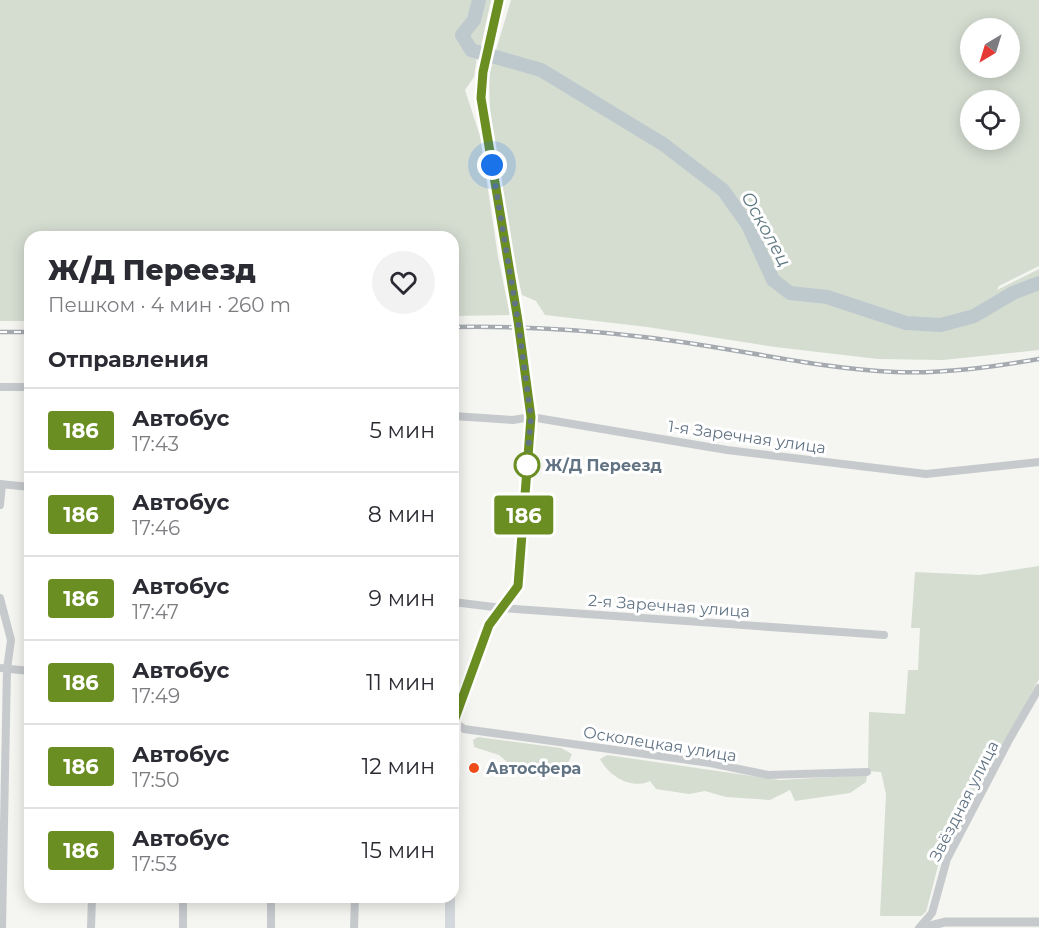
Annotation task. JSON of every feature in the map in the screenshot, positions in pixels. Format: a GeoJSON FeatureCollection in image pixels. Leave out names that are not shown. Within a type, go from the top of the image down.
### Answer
{"type":"FeatureCollection","features":[{"type":"Feature","properties":{"kind":"main road"},"geometry":{"type":"LineString","coordinates":[[459,707],[489,625],[518,586],[531,417],[518,321],[481,98],[483,72],[499,0]]}},
{"type":"Feature","properties":{"kind":"main road"},"geometry":{"type":"LineString","coordinates":[[450,903],[450,928]]}},
{"type":"Feature","properties":{"kind":"street"},"geometry":{"type":"LineString","coordinates":[[0,387],[24,387]]}},
{"type":"Feature","properties":{"kind":"street","name":"1-я Заречная улица"},"geometry":{"type":"LineString","coordinates":[[459,416],[513,420],[531,417],[727,450],[926,474],[1039,462]]}},
{"type":"Feature","properties":{"kind":"street"},"geometry":{"type":"LineString","coordinates":[[0,505],[1,484],[24,486]]}},
{"type":"Feature","properties":{"kind":"street"},"geometry":{"type":"LineString","coordinates":[[0,598],[10,640],[3,668],[2,928]]}},
{"type":"Feature","properties":{"kind":"street","name":"2-я Заречная улица"},"geometry":{"type":"LineString","coordinates":[[459,603],[502,608],[884,635]]}},
{"type":"Feature","properties":{"kind":"street"},"geometry":{"type":"LineString","coordinates":[[3,668],[24,670]]}},
{"type":"Feature","properties":{"kind":"street","name":"Звёздная улица"},"geometry":{"type":"LineString","coordinates":[[920,928],[932,912],[947,859],[1039,688]]}},
{"type":"Feature","properties":{"kind":"street","name":"Осколецкая улица"},"geometry":{"type":"LineString","coordinates":[[459,725],[464,729],[710,763],[768,775],[867,772]]}},
{"type":"Feature","properties":{"kind":"street"},"geometry":{"type":"LineString","coordinates":[[91,928],[92,903]]}},
{"type":"Feature","properties":{"kind":"street"},"geometry":{"type":"LineString","coordinates":[[183,903],[183,928]]}},
{"type":"Feature","properties":{"kind":"street"},"geometry":{"type":"LineString","coordinates":[[271,903],[271,928]]}},
{"type":"Feature","properties":{"kind":"street"},"geometry":{"type":"LineString","coordinates":[[354,928],[355,903]]}},
{"type":"Feature","properties":{"kind":"street"},"geometry":{"type":"LineString","coordinates":[[920,928],[945,922],[1039,922]]}},
{"type":"Feature","properties":{"kind":"shaded area"},"geometry":{"type":"Polygon","coordinates":[[[0,0],[475,0],[470,18],[458,35],[468,54],[477,57],[474,77],[465,90],[480,136],[498,257],[510,315],[459,316],[459,231],[24,231],[24,321],[0,321],[0,0]]]}},
{"type":"Feature","properties":{"kind":"shaded area"},"geometry":{"type":"Polygon","coordinates":[[[481,0],[491,0],[481,46],[471,47],[466,34],[476,21],[481,0]]]}},
{"type":"Feature","properties":{"kind":"shaded area"},"geometry":{"type":"Polygon","coordinates":[[[511,0],[1039,0],[1039,266],[999,286],[997,290],[1039,269],[1039,279],[997,296],[1004,304],[1039,287],[1039,350],[943,360],[878,359],[545,315],[536,301],[522,295],[510,242],[490,110],[489,74],[511,0]]]}},
{"type":"Feature","properties":{"kind":"shaded area"},"geometry":{"type":"Polygon","coordinates":[[[1039,566],[1039,679],[939,862],[926,912],[921,916],[880,916],[886,794],[881,772],[868,771],[869,712],[905,714],[908,670],[918,670],[920,628],[911,628],[915,572],[979,575],[1039,566]]]}},
{"type":"Feature","properties":{"kind":"shaded area"},"geometry":{"type":"Polygon","coordinates":[[[478,737],[561,748],[572,754],[566,768],[546,774],[524,773],[499,755],[474,747],[473,740],[478,737]]]}},
{"type":"Feature","properties":{"kind":"shaded area"},"geometry":{"type":"Polygon","coordinates":[[[607,755],[780,780],[867,775],[866,782],[850,793],[795,801],[790,790],[770,800],[726,797],[705,791],[689,794],[656,789],[650,781],[635,784],[621,780],[609,771],[600,759],[607,755]]]}},
{"type":"Feature","properties":{"kind":"waterway","name":"Осколец"},"geometry":{"type":"LineString","coordinates":[[479,0],[474,20],[462,35],[471,50],[541,70],[663,144],[723,190],[748,225],[773,280],[790,293],[827,297],[906,323],[941,325],[974,316],[1013,293],[1039,283]]}},
{"type":"Feature","properties":{"kind":"railway"},"geometry":{"type":"LineString","coordinates":[[459,327],[548,329],[619,334],[800,362],[895,372],[967,369],[1039,359]]}},
{"type":"Feature","properties":{"kind":"railway"},"geometry":{"type":"LineString","coordinates":[[0,332],[24,332]]}},
{"type":"Feature","properties":{"kind":"bus line","name":"186"},"geometry":{"type":"LineString","coordinates":[[459,707],[489,625],[518,586],[531,417],[518,321],[481,98],[483,72],[499,0]]}},
{"type":"Feature","properties":{"kind":"place","name":"Ж/Д Переезд"},"geometry":{"type":"Point","coordinates":[527,465]}},
{"type":"Feature","properties":{"kind":"place","name":"Автосфера"},"geometry":{"type":"Point","coordinates":[474,768]}},
{"type":"Feature","properties":{"kind":"route"},"geometry":{"type":"LineString","coordinates":[[492,165],[518,321],[531,417],[527,465]]}}]}
